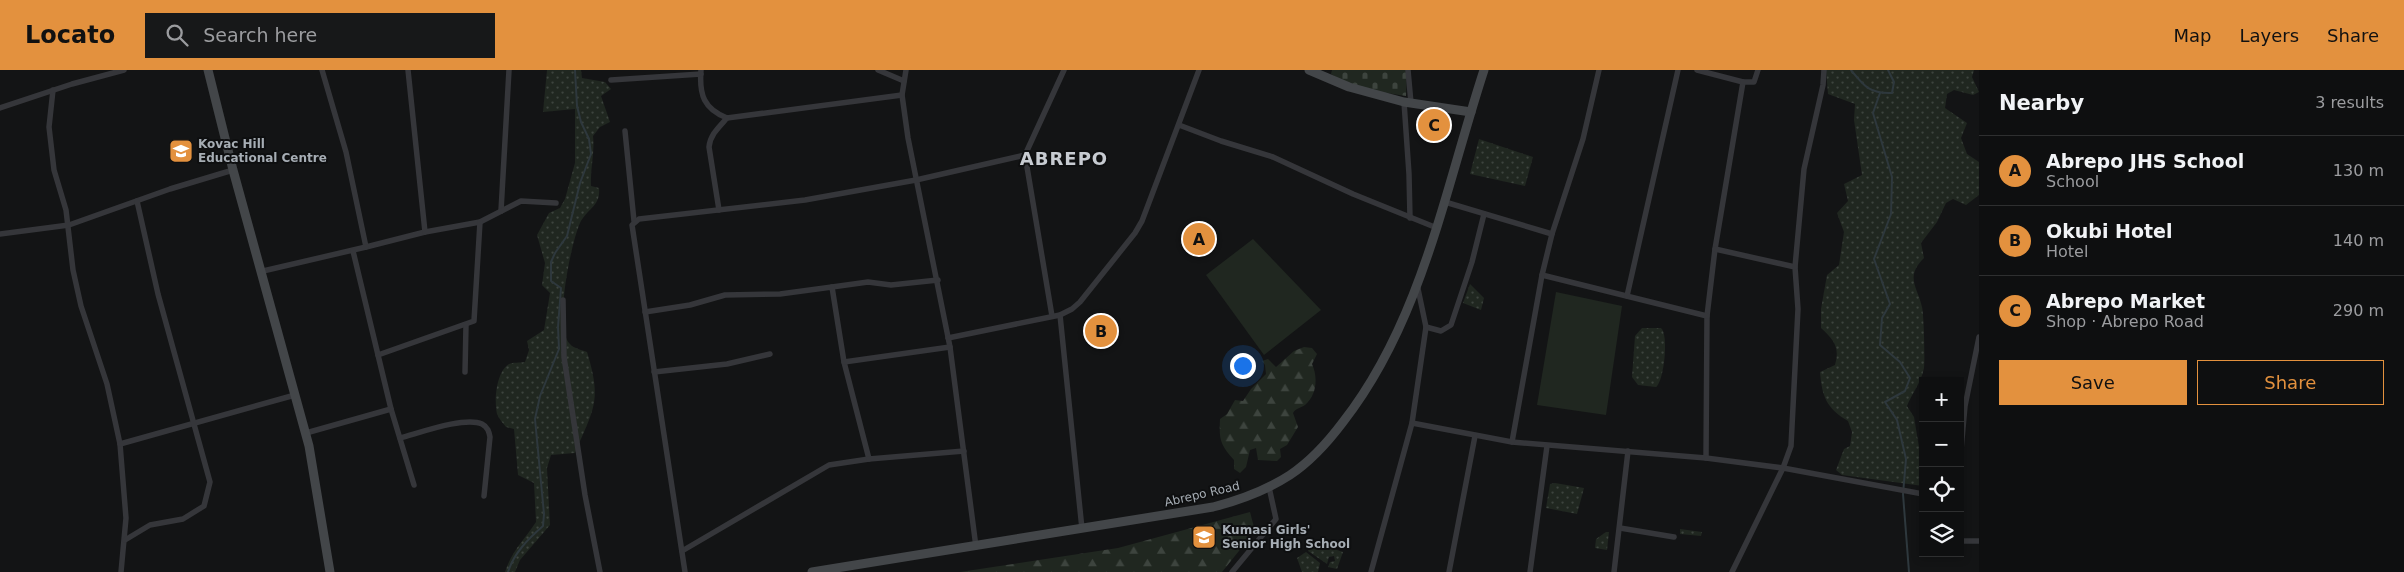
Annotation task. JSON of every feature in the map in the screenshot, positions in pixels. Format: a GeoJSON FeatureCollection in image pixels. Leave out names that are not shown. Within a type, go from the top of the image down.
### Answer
{"type":"FeatureCollection","features":[{"type":"Feature","properties":{"kind":"main road"},"geometry":{"type":"LineString","coordinates":[[208,70],[233,170],[263,271],[306,433],[314,468],[330,572]]}},
{"type":"Feature","properties":{"kind":"main road"},"geometry":{"type":"LineString","coordinates":[[1309,70],[1349,87],[1407,102],[1471,112]]}},
{"type":"Feature","properties":{"kind":"main road","name":"Abrepo Road"},"geometry":{"type":"LineString","coordinates":[[812,572],[1082,530],[1214,507],[1269,487],[1302,466],[1320,450],[1352,411],[1381,367],[1417,282],[1437,228],[1484,70]]}},
{"type":"Feature","properties":{"kind":"street"},"geometry":{"type":"LineString","coordinates":[[0,108],[53,90],[124,70]]}},
{"type":"Feature","properties":{"kind":"street"},"geometry":{"type":"LineString","coordinates":[[322,70],[346,152],[366,247]]}},
{"type":"Feature","properties":{"kind":"street"},"geometry":{"type":"LineString","coordinates":[[408,70],[424,232]]}},
{"type":"Feature","properties":{"kind":"street"},"geometry":{"type":"LineString","coordinates":[[502,211],[501,183],[509,70]]}},
{"type":"Feature","properties":{"kind":"street"},"geometry":{"type":"LineString","coordinates":[[878,70],[904,81]]}},
{"type":"Feature","properties":{"kind":"street"},"geometry":{"type":"LineString","coordinates":[[906,70],[902,95],[916,180],[938,280],[950,348],[976,547]]}},
{"type":"Feature","properties":{"kind":"street"},"geometry":{"type":"LineString","coordinates":[[1052,316],[1024,155],[1064,70]]}},
{"type":"Feature","properties":{"kind":"street"},"geometry":{"type":"LineString","coordinates":[[948,338],[1060,315],[1072,309],[1080,302],[1135,233],[1162,171],[1199,70]]}},
{"type":"Feature","properties":{"kind":"street"},"geometry":{"type":"LineString","coordinates":[[1408,70],[1410,218]]}},
{"type":"Feature","properties":{"kind":"street"},"geometry":{"type":"LineString","coordinates":[[1512,442],[1542,275],[1552,234],[1583,139],[1599,70]]}},
{"type":"Feature","properties":{"kind":"street"},"geometry":{"type":"LineString","coordinates":[[1627,296],[1678,70]]}},
{"type":"Feature","properties":{"kind":"street"},"geometry":{"type":"LineString","coordinates":[[1697,70],[1743,82],[1754,82],[1758,70]]}},
{"type":"Feature","properties":{"kind":"street"},"geometry":{"type":"LineString","coordinates":[[1732,572],[1783,468],[1793,436],[1798,309],[1795,267],[1804,169],[1823,85],[1824,70]]}},
{"type":"Feature","properties":{"kind":"street"},"geometry":{"type":"LineString","coordinates":[[611,80],[701,72],[704,99],[708,107],[713,113],[727,118],[902,95]]}},
{"type":"Feature","properties":{"kind":"street"},"geometry":{"type":"LineString","coordinates":[[1706,458],[1707,316],[1715,249],[1743,82]]}},
{"type":"Feature","properties":{"kind":"street"},"geometry":{"type":"LineString","coordinates":[[53,90],[49,127],[50,150],[69,225],[73,270],[79,297],[107,384],[120,444],[125,489],[125,540],[121,572]]}},
{"type":"Feature","properties":{"kind":"street"},"geometry":{"type":"LineString","coordinates":[[719,210],[709,147],[710,140],[716,130],[727,118]]}},
{"type":"Feature","properties":{"kind":"street"},"geometry":{"type":"LineString","coordinates":[[1179,125],[1221,141],[1274,157],[1410,218],[1437,228]]}},
{"type":"Feature","properties":{"kind":"street"},"geometry":{"type":"LineString","coordinates":[[625,131],[634,221],[632,226],[685,572]]}},
{"type":"Feature","properties":{"kind":"street"},"geometry":{"type":"LineString","coordinates":[[634,221],[805,200],[916,180],[1024,155]]}},
{"type":"Feature","properties":{"kind":"street"},"geometry":{"type":"LineString","coordinates":[[0,234],[69,225],[233,170]]}},
{"type":"Feature","properties":{"kind":"street"},"geometry":{"type":"LineString","coordinates":[[125,540],[150,525],[183,519],[204,506],[210,482],[158,294],[146,232],[137,201]]}},
{"type":"Feature","properties":{"kind":"street"},"geometry":{"type":"LineString","coordinates":[[263,271],[424,232],[480,222],[521,202],[556,203]]}},
{"type":"Feature","properties":{"kind":"street"},"geometry":{"type":"LineString","coordinates":[[1445,202],[1552,234]]}},
{"type":"Feature","properties":{"kind":"street"},"geometry":{"type":"LineString","coordinates":[[1426,327],[1441,331],[1451,325],[1472,262],[1484,214]]}},
{"type":"Feature","properties":{"kind":"street"},"geometry":{"type":"LineString","coordinates":[[378,355],[466,326],[476,318],[480,222]]}},
{"type":"Feature","properties":{"kind":"street"},"geometry":{"type":"LineString","coordinates":[[1715,249],[1795,267]]}},
{"type":"Feature","properties":{"kind":"street"},"geometry":{"type":"LineString","coordinates":[[353,250],[391,409],[414,485]]}},
{"type":"Feature","properties":{"kind":"street"},"geometry":{"type":"LineString","coordinates":[[1542,275],[1707,316]]}},
{"type":"Feature","properties":{"kind":"street"},"geometry":{"type":"LineString","coordinates":[[645,312],[690,305],[725,295],[780,294],[868,282],[891,286],[938,280]]}},
{"type":"Feature","properties":{"kind":"street"},"geometry":{"type":"LineString","coordinates":[[1371,572],[1412,423],[1426,327],[1417,282]]}},
{"type":"Feature","properties":{"kind":"street"},"geometry":{"type":"LineString","coordinates":[[832,287],[844,362],[869,459]]}},
{"type":"Feature","properties":{"kind":"street"},"geometry":{"type":"LineString","coordinates":[[563,300],[564,358],[585,495],[600,572]]}},
{"type":"Feature","properties":{"kind":"street"},"geometry":{"type":"LineString","coordinates":[[1060,315],[1082,530]]}},
{"type":"Feature","properties":{"kind":"street"},"geometry":{"type":"LineString","coordinates":[[465,372],[466,326]]}},
{"type":"Feature","properties":{"kind":"street"},"geometry":{"type":"LineString","coordinates":[[1964,422],[1979,337]]}},
{"type":"Feature","properties":{"kind":"street"},"geometry":{"type":"LineString","coordinates":[[844,362],[950,348]]}},
{"type":"Feature","properties":{"kind":"street"},"geometry":{"type":"LineString","coordinates":[[654,372],[726,364],[770,354]]}},
{"type":"Feature","properties":{"kind":"street"},"geometry":{"type":"LineString","coordinates":[[120,444],[295,395]]}},
{"type":"Feature","properties":{"kind":"street"},"geometry":{"type":"LineString","coordinates":[[306,433],[391,409]]}},
{"type":"Feature","properties":{"kind":"street"},"geometry":{"type":"LineString","coordinates":[[400,438],[458,423],[483,425],[488,429],[490,437],[484,496]]}},
{"type":"Feature","properties":{"kind":"street"},"geometry":{"type":"LineString","coordinates":[[1412,423],[1512,442],[1706,458],[1783,468],[1919,493]]}},
{"type":"Feature","properties":{"kind":"street"},"geometry":{"type":"LineString","coordinates":[[1449,572],[1475,436]]}},
{"type":"Feature","properties":{"kind":"street"},"geometry":{"type":"LineString","coordinates":[[1530,572],[1547,446]]}},
{"type":"Feature","properties":{"kind":"street"},"geometry":{"type":"LineString","coordinates":[[682,551],[829,465],[840,461],[964,451]]}},
{"type":"Feature","properties":{"kind":"street"},"geometry":{"type":"LineString","coordinates":[[1614,572],[1628,451]]}},
{"type":"Feature","properties":{"kind":"street"},"geometry":{"type":"LineString","coordinates":[[1232,572],[1276,519],[1269,487]]}},
{"type":"Feature","properties":{"kind":"street"},"geometry":{"type":"LineString","coordinates":[[1620,528],[1674,537]]}},
{"type":"Feature","properties":{"kind":"street"},"geometry":{"type":"LineString","coordinates":[[1964,541],[1979,541]]}},
{"type":"Feature","properties":{"kind":"green space"},"geometry":{"type":"Polygon","coordinates":[[[547,70],[581,70],[582,78],[605,82],[611,89],[601,96],[610,122],[600,127],[593,136],[591,186],[599,188],[598,199],[583,218],[576,233],[568,266],[563,304],[565,335],[571,345],[587,352],[592,369],[595,394],[591,414],[575,453],[551,455],[547,468],[550,525],[520,560],[515,572],[505,572],[515,552],[536,522],[534,483],[518,475],[514,429],[506,427],[497,414],[497,387],[501,373],[509,364],[525,362],[529,350],[527,341],[544,330],[550,293],[542,285],[545,263],[537,235],[549,213],[560,208],[565,199],[575,163],[575,109],[543,112],[547,70]]]}},
{"type":"Feature","properties":{"kind":"green space"},"geometry":{"type":"Polygon","coordinates":[[[1332,70],[1407,70],[1406,96],[1348,83],[1331,74],[1332,70]]]}},
{"type":"Feature","properties":{"kind":"green space"},"geometry":{"type":"Polygon","coordinates":[[[1826,70],[1974,70],[1972,77],[1979,92],[1973,95],[1954,90],[1947,94],[1945,108],[1967,123],[1961,138],[1967,154],[1979,162],[1979,195],[1966,205],[1953,199],[1946,203],[1937,222],[1921,243],[1924,258],[1918,265],[1914,276],[1923,312],[1924,368],[1907,406],[1914,417],[1919,447],[1919,485],[1842,475],[1836,470],[1844,449],[1850,446],[1852,432],[1848,421],[1826,401],[1822,388],[1820,372],[1835,365],[1837,353],[1835,344],[1821,328],[1821,309],[1827,275],[1839,265],[1844,232],[1837,213],[1848,201],[1844,184],[1862,175],[1854,120],[1855,104],[1828,94],[1826,70]]]}},
{"type":"Feature","properties":{"kind":"green space"},"geometry":{"type":"Polygon","coordinates":[[[1479,139],[1533,157],[1525,186],[1470,174],[1479,139]]]}},
{"type":"Feature","properties":{"kind":"green space"},"geometry":{"type":"Polygon","coordinates":[[[1253,239],[1321,310],[1264,355],[1206,275],[1253,239]]]}},
{"type":"Feature","properties":{"kind":"green space"},"geometry":{"type":"Polygon","coordinates":[[[1470,284],[1484,298],[1481,310],[1463,303],[1470,284]]]}},
{"type":"Feature","properties":{"kind":"green space"},"geometry":{"type":"Polygon","coordinates":[[[1556,292],[1622,306],[1606,415],[1537,405],[1556,292]]]}},
{"type":"Feature","properties":{"kind":"green space"},"geometry":{"type":"Polygon","coordinates":[[[1642,328],[1661,328],[1665,339],[1663,368],[1656,387],[1638,385],[1632,377],[1635,336],[1642,328]]]}},
{"type":"Feature","properties":{"kind":"green space"},"geometry":{"type":"Polygon","coordinates":[[[1304,347],[1312,348],[1317,354],[1312,364],[1316,380],[1314,391],[1309,401],[1293,413],[1298,427],[1287,445],[1280,449],[1281,457],[1277,461],[1258,460],[1256,448],[1250,450],[1246,467],[1240,473],[1234,469],[1234,460],[1221,441],[1220,419],[1227,414],[1235,400],[1243,401],[1251,389],[1266,374],[1265,365],[1262,361],[1268,359],[1276,367],[1294,351],[1304,347]]]}},
{"type":"Feature","properties":{"kind":"green space"},"geometry":{"type":"Polygon","coordinates":[[[1555,483],[1584,488],[1577,514],[1546,508],[1550,484],[1555,483]]]}},
{"type":"Feature","properties":{"kind":"green space","name":"Kumasi Girls' Senior High School"},"geometry":{"type":"Polygon","coordinates":[[[1250,512],[1255,531],[1222,572],[960,572],[1118,548],[1250,512]]]}},
{"type":"Feature","properties":{"kind":"green space"},"geometry":{"type":"Polygon","coordinates":[[[1680,529],[1702,532],[1701,536],[1680,534],[1680,529]]]}},
{"type":"Feature","properties":{"kind":"green space"},"geometry":{"type":"Polygon","coordinates":[[[1609,532],[1607,550],[1595,548],[1596,539],[1609,532]]]}},
{"type":"Feature","properties":{"kind":"green space"},"geometry":{"type":"Polygon","coordinates":[[[1310,547],[1331,548],[1343,552],[1337,569],[1328,567],[1330,562],[1335,561],[1334,556],[1329,557],[1327,564],[1308,551],[1310,547]]]}},
{"type":"Feature","properties":{"kind":"green space"},"geometry":{"type":"Polygon","coordinates":[[[1306,552],[1320,563],[1318,572],[1302,572],[1297,558],[1306,552]]]}},
{"type":"Feature","properties":{"kind":"waterway"},"geometry":{"type":"LineString","coordinates":[[508,572],[522,547],[543,526],[544,514],[535,419],[540,396],[559,349],[558,327],[561,288],[551,281],[551,262],[567,236],[580,183],[591,154],[589,139],[581,122],[577,106],[575,70]]}},
{"type":"Feature","properties":{"kind":"waterway"},"geometry":{"type":"LineString","coordinates":[[1851,70],[1868,88],[1878,92],[1892,93],[1894,82],[1888,70]]}},
{"type":"Feature","properties":{"kind":"waterway"},"geometry":{"type":"LineString","coordinates":[[1880,93],[1873,113],[1892,177],[1891,214],[1874,259],[1890,304],[1882,318],[1880,345],[1900,362],[1910,378],[1905,391],[1885,402],[1897,420],[1906,459],[1903,494],[1909,572]]}},
{"type":"Feature","properties":{"kind":"place","name":"Abrepo Market"},"geometry":{"type":"Point","coordinates":[1434,125]}},
{"type":"Feature","properties":{"kind":"place","name":"Kovac Hill Educational Centre"},"geometry":{"type":"Point","coordinates":[181,151]}},
{"type":"Feature","properties":{"kind":"place","name":"Abrepo JHS School"},"geometry":{"type":"Point","coordinates":[1199,239]}},
{"type":"Feature","properties":{"kind":"place","name":"Okubi Hotel"},"geometry":{"type":"Point","coordinates":[1101,331]}},
{"type":"Feature","properties":{"kind":"place","name":"Kumasi Girls' Senior High School"},"geometry":{"type":"Point","coordinates":[1204,537]}},
{"type":"Feature","properties":{"kind":"district","name":"ABREPO"},"geometry":{"type":"Point","coordinates":[1064,159]}}]}
